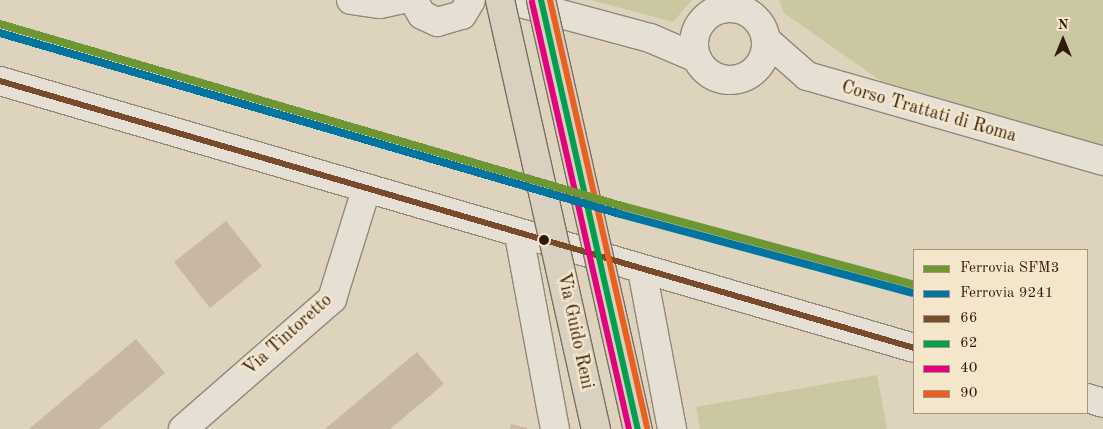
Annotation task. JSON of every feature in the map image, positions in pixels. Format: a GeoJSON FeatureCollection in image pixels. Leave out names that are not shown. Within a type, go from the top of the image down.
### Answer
{"type":"FeatureCollection","features":[{"type":"Feature","properties":{"kind":"main road","name":"Via Guido Reni"},"geometry":{"type":"LineString","coordinates":[[500,0],[596,429]]}},
{"type":"Feature","properties":{"kind":"main road"},"geometry":{"type":"LineString","coordinates":[[541,0],[638,429]]}},
{"type":"Feature","properties":{"kind":"street"},"geometry":{"type":"LineString","coordinates":[[351,0],[380,4],[400,0]]}},
{"type":"Feature","properties":{"kind":"street"},"geometry":{"type":"LineString","coordinates":[[413,0],[422,15],[438,22],[462,15],[471,0]]}},
{"type":"Feature","properties":{"kind":"street"},"geometry":{"type":"LineString","coordinates":[[509,0],[650,38],[697,58],[713,76],[807,76]]}},
{"type":"Feature","properties":{"kind":"street"},"geometry":{"type":"LineString","coordinates":[[650,38],[712,13],[750,8],[766,40],[763,61],[745,77]]}},
{"type":"Feature","properties":{"kind":"street"},"geometry":{"type":"LineString","coordinates":[[697,58],[712,13]]}},
{"type":"Feature","properties":{"kind":"street","name":"Corso Trattati di Roma"},"geometry":{"type":"LineString","coordinates":[[766,40],[807,76],[1103,161]]}},
{"type":"Feature","properties":{"kind":"street"},"geometry":{"type":"LineString","coordinates":[[0,81],[519,235],[913,348]]}},
{"type":"Feature","properties":{"kind":"street","name":"Via Tintoretto"},"geometry":{"type":"LineString","coordinates":[[183,429],[332,299],[366,190]]}},
{"type":"Feature","properties":{"kind":"street","name":"Via Guido Reni"},"geometry":{"type":"LineString","coordinates":[[519,235],[554,429]]}},
{"type":"Feature","properties":{"kind":"street"},"geometry":{"type":"LineString","coordinates":[[642,270],[672,429]]}},
{"type":"Feature","properties":{"kind":"street"},"geometry":{"type":"LineString","coordinates":[[1088,398],[1103,403]]}},
{"type":"Feature","properties":{"kind":"shaded area"},"geometry":{"type":"Polygon","coordinates":[[[591,0],[692,0],[673,22],[591,0]]]}},
{"type":"Feature","properties":{"kind":"shaded area"},"geometry":{"type":"Polygon","coordinates":[[[779,0],[1103,0],[1103,146],[881,81],[784,13],[779,0]]]}},
{"type":"Feature","properties":{"kind":"shaded area"},"geometry":{"type":"Polygon","coordinates":[[[877,375],[887,429],[700,429],[696,407],[877,375]]]}},
{"type":"Feature","properties":{"kind":"building"},"geometry":{"type":"Polygon","coordinates":[[[226,221],[262,266],[210,308],[174,262],[226,221]]]}},
{"type":"Feature","properties":{"kind":"building"},"geometry":{"type":"Polygon","coordinates":[[[136,339],[165,373],[99,429],[29,429],[136,339]]]}},
{"type":"Feature","properties":{"kind":"building"},"geometry":{"type":"Polygon","coordinates":[[[417,352],[444,384],[390,429],[325,429],[417,352]]]}},
{"type":"Feature","properties":{"kind":"building"},"geometry":{"type":"Polygon","coordinates":[[[511,424],[527,428],[527,429],[510,429],[511,424]]]}},
{"type":"Feature","properties":{"kind":"rail line","name":"SFM3"},"geometry":{"type":"LineString","coordinates":[[0,24],[622,206],[913,285]]}},
{"type":"Feature","properties":{"kind":"rail line","name":"9241"},"geometry":{"type":"LineString","coordinates":[[0,33],[620,214],[912,293]]}},
{"type":"Feature","properties":{"kind":"transit line","name":"62"},"geometry":{"type":"LineString","coordinates":[[541,0],[638,429]]}},
{"type":"Feature","properties":{"kind":"transit line","name":"90"},"geometry":{"type":"LineString","coordinates":[[550,0],[647,427]]}},
{"type":"Feature","properties":{"kind":"transit line","name":"40"},"geometry":{"type":"LineString","coordinates":[[532,2],[629,429]]}},
{"type":"Feature","properties":{"kind":"transit line","name":"66"},"geometry":{"type":"LineString","coordinates":[[0,81],[913,348]]}}]}
